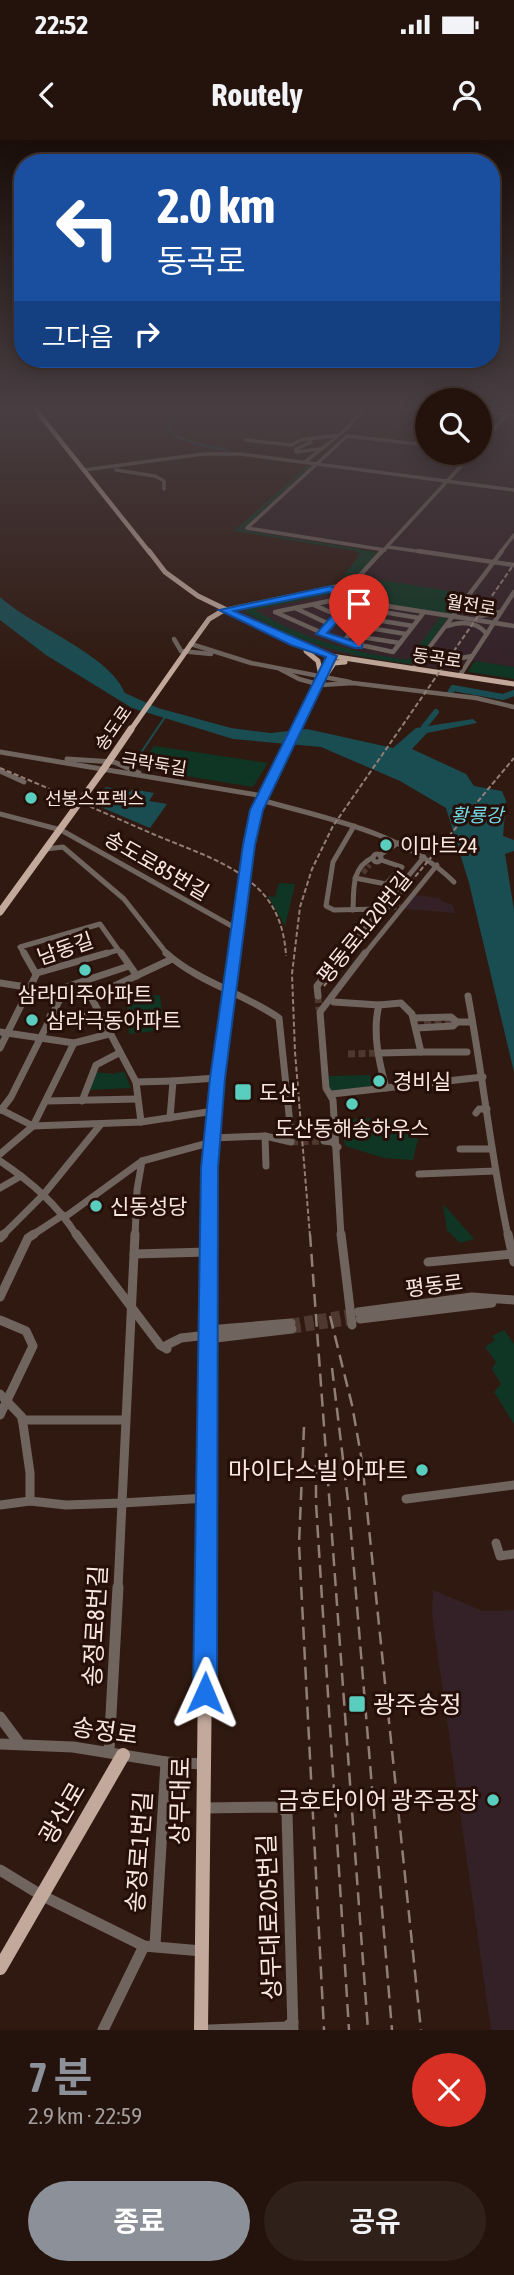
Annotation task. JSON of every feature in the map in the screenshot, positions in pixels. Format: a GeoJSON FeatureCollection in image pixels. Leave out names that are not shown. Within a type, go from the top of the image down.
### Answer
{"type":"FeatureCollection","features":[{"type":"Feature","properties":{"kind":"main road","name":"동곡로"},"geometry":{"type":"LineString","coordinates":[[106,498],[168,575],[224,610],[295,643],[357,662],[514,684]]}},
{"type":"Feature","properties":{"kind":"main road"},"geometry":{"type":"LineString","coordinates":[[198,596],[208,604],[209,619]]}},
{"type":"Feature","properties":{"kind":"main road","name":"송도로"},"geometry":{"type":"LineString","coordinates":[[0,912],[209,619],[224,610]]}},
{"type":"Feature","properties":{"kind":"main road"},"geometry":{"type":"LineString","coordinates":[[295,643],[316,659],[321,676],[326,675],[334,663],[357,662]]}},
{"type":"Feature","properties":{"kind":"main road"},"geometry":{"type":"LineString","coordinates":[[316,659],[331,656]]}},
{"type":"Feature","properties":{"kind":"main road","name":"상무대로"},"geometry":{"type":"LineString","coordinates":[[201,2030],[209,1252],[214,1111],[250,841],[262,797],[331,656]]}},
{"type":"Feature","properties":{"kind":"main road","name":"광산로"},"geometry":{"type":"LineString","coordinates":[[0,1968],[116,1753]]}},
{"type":"Feature","properties":{"kind":"street"},"geometry":{"type":"LineString","coordinates":[[279,498],[248,529],[514,565]]}},
{"type":"Feature","properties":{"kind":"street"},"geometry":{"type":"LineString","coordinates":[[224,610],[331,589],[359,579],[432,498]]}},
{"type":"Feature","properties":{"kind":"street"},"geometry":{"type":"LineString","coordinates":[[413,669],[514,535]]}},
{"type":"Feature","properties":{"kind":"street"},"geometry":{"type":"LineString","coordinates":[[499,553],[514,565]]}},
{"type":"Feature","properties":{"kind":"street"},"geometry":{"type":"LineString","coordinates":[[485,572],[514,565]]}},
{"type":"Feature","properties":{"kind":"street","name":"월전로"},"geometry":{"type":"LineString","coordinates":[[331,589],[352,600],[514,626]]}},
{"type":"Feature","properties":{"kind":"street"},"geometry":{"type":"LineString","coordinates":[[460,676],[514,592]]}},
{"type":"Feature","properties":{"kind":"street","name":"월전로"},"geometry":{"type":"LineString","coordinates":[[295,608],[344,598]]}},
{"type":"Feature","properties":{"kind":"street"},"geometry":{"type":"LineString","coordinates":[[321,634],[352,600]]}},
{"type":"Feature","properties":{"kind":"street"},"geometry":{"type":"LineString","coordinates":[[313,604],[339,615]]}},
{"type":"Feature","properties":{"kind":"street"},"geometry":{"type":"LineString","coordinates":[[375,604],[364,618],[413,626]]}},
{"type":"Feature","properties":{"kind":"street"},"geometry":{"type":"LineString","coordinates":[[461,606],[462,610],[475,615],[501,612]]}},
{"type":"Feature","properties":{"kind":"street"},"geometry":{"type":"LineString","coordinates":[[329,624],[295,608],[275,612],[342,642],[394,652],[400,643],[349,635],[342,642]]}},
{"type":"Feature","properties":{"kind":"street"},"geometry":{"type":"LineString","coordinates":[[371,610],[419,618]]}},
{"type":"Feature","properties":{"kind":"street","name":"월전로"},"geometry":{"type":"LineString","coordinates":[[400,643],[424,612]]}},
{"type":"Feature","properties":{"kind":"street"},"geometry":{"type":"LineString","coordinates":[[444,627],[466,623],[482,627],[487,634]]}},
{"type":"Feature","properties":{"kind":"street"},"geometry":{"type":"LineString","coordinates":[[357,626],[406,634]]}},
{"type":"Feature","properties":{"kind":"street"},"geometry":{"type":"LineString","coordinates":[[174,639],[181,651],[220,655],[352,682],[410,692],[468,697],[514,707]]}},
{"type":"Feature","properties":{"kind":"street"},"geometry":{"type":"LineString","coordinates":[[191,644],[220,655]]}},
{"type":"Feature","properties":{"kind":"street"},"geometry":{"type":"LineString","coordinates":[[430,648],[432,654],[444,660],[460,660],[472,656]]}},
{"type":"Feature","properties":{"kind":"street"},"geometry":{"type":"LineString","coordinates":[[280,669],[299,679],[321,685],[352,682]]}},
{"type":"Feature","properties":{"kind":"street","name":"극락둑길"},"geometry":{"type":"LineString","coordinates":[[0,752],[262,797],[398,843],[437,865],[454,882]]}},
{"type":"Feature","properties":{"kind":"street"},"geometry":{"type":"LineString","coordinates":[[54,760],[90,758],[113,761],[143,775]]}},
{"type":"Feature","properties":{"kind":"street"},"geometry":{"type":"LineString","coordinates":[[0,771],[24,782]]}},
{"type":"Feature","properties":{"kind":"street"},"geometry":{"type":"LineString","coordinates":[[0,814],[61,830]]}},
{"type":"Feature","properties":{"kind":"street"},"geometry":{"type":"LineString","coordinates":[[354,826],[333,862],[326,904],[331,909],[383,908]]}},
{"type":"Feature","properties":{"kind":"street","name":"송도로85번길"},"geometry":{"type":"LineString","coordinates":[[61,830],[237,929]]}},
{"type":"Feature","properties":{"kind":"street"},"geometry":{"type":"LineString","coordinates":[[375,860],[398,843]]}},
{"type":"Feature","properties":{"kind":"street"},"geometry":{"type":"LineString","coordinates":[[0,1297],[28,1238],[142,1161],[212,1140],[265,1136],[289,1141],[290,1124],[280,1020],[230,988],[216,984],[172,959],[150,937],[130,905],[99,875],[63,847],[46,849]]}},
{"type":"Feature","properties":{"kind":"street"},"geometry":{"type":"LineString","coordinates":[[318,996],[317,986],[424,858]]}},
{"type":"Feature","properties":{"kind":"street"},"geometry":{"type":"LineString","coordinates":[[354,910],[355,878],[356,872],[366,860],[402,867],[386,884],[355,878]]}},
{"type":"Feature","properties":{"kind":"street","name":"평동로1120번길"},"geometry":{"type":"LineString","coordinates":[[352,1325],[348,1308],[336,1173],[338,1148],[332,1094],[326,1088],[319,1011],[437,865]]}},
{"type":"Feature","properties":{"kind":"street"},"geometry":{"type":"LineString","coordinates":[[36,974],[20,947],[100,924],[137,976]]}},
{"type":"Feature","properties":{"kind":"street","name":"남동길"},"geometry":{"type":"LineString","coordinates":[[32,988],[36,974],[118,950]]}},
{"type":"Feature","properties":{"kind":"street"},"geometry":{"type":"LineString","coordinates":[[141,1122],[136,1083],[91,997],[172,959]]}},
{"type":"Feature","properties":{"kind":"street"},"geometry":{"type":"LineString","coordinates":[[129,966],[66,987],[11,1097],[0,1109],[33,1126],[141,1122],[214,1111]]}},
{"type":"Feature","properties":{"kind":"street","name":"남동길"},"geometry":{"type":"LineString","coordinates":[[0,984],[91,997]]}},
{"type":"Feature","properties":{"kind":"street"},"geometry":{"type":"LineString","coordinates":[[0,1048],[4,1032],[32,988]]}},
{"type":"Feature","properties":{"kind":"street"},"geometry":{"type":"LineString","coordinates":[[431,1259],[513,1258],[495,1171],[483,1077],[468,996]]}},
{"type":"Feature","properties":{"kind":"street"},"geometry":{"type":"LineString","coordinates":[[334,1002],[379,1005],[401,1003],[412,1009],[421,1052]]}},
{"type":"Feature","properties":{"kind":"street"},"geometry":{"type":"LineString","coordinates":[[379,1005],[376,1020],[386,1088]]}},
{"type":"Feature","properties":{"kind":"street"},"geometry":{"type":"LineString","coordinates":[[50,1016],[73,1019],[99,1013]]}},
{"type":"Feature","properties":{"kind":"street"},"geometry":{"type":"LineString","coordinates":[[414,1017],[451,1017],[457,1022],[472,1022]]}},
{"type":"Feature","properties":{"kind":"street"},"geometry":{"type":"LineString","coordinates":[[416,1028],[453,1026],[457,1022]]}},
{"type":"Feature","properties":{"kind":"street"},"geometry":{"type":"LineString","coordinates":[[4,1032],[74,1043],[109,1034]]}},
{"type":"Feature","properties":{"kind":"street"},"geometry":{"type":"LineString","coordinates":[[0,1154],[33,1126],[74,1043]]}},
{"type":"Feature","properties":{"kind":"street"},"geometry":{"type":"LineString","coordinates":[[381,1053],[467,1052]]}},
{"type":"Feature","properties":{"kind":"street"},"geometry":{"type":"LineString","coordinates":[[82,1101],[96,1065],[119,1053]]}},
{"type":"Feature","properties":{"kind":"street"},"geometry":{"type":"LineString","coordinates":[[332,1094],[483,1077]]}},
{"type":"Feature","properties":{"kind":"street"},"geometry":{"type":"LineString","coordinates":[[136,1083],[218,1078]]}},
{"type":"Feature","properties":{"kind":"street"},"geometry":{"type":"LineString","coordinates":[[170,1118],[173,1081]]}},
{"type":"Feature","properties":{"kind":"street"},"geometry":{"type":"LineString","coordinates":[[47,1101],[137,1099]]}},
{"type":"Feature","properties":{"kind":"street"},"geometry":{"type":"LineString","coordinates":[[475,1113],[479,1109],[487,1109]]}},
{"type":"Feature","properties":{"kind":"street"},"geometry":{"type":"LineString","coordinates":[[0,1238],[44,1194],[100,1124]]}},
{"type":"Feature","properties":{"kind":"street"},"geometry":{"type":"LineString","coordinates":[[265,1136],[266,1166]]}},
{"type":"Feature","properties":{"kind":"street"},"geometry":{"type":"LineString","coordinates":[[324,1141],[332,1142],[338,1148]]}},
{"type":"Feature","properties":{"kind":"street"},"geometry":{"type":"LineString","coordinates":[[460,1149],[492,1149]]}},
{"type":"Feature","properties":{"kind":"street"},"geometry":{"type":"LineString","coordinates":[[0,1161],[44,1194],[64,1216],[131,1310],[160,1345],[167,1349],[167,1345],[181,1338],[292,1326]]}},
{"type":"Feature","properties":{"kind":"street","name":"송정로8번길"},"geometry":{"type":"LineString","coordinates":[[116,1753],[124,1420],[137,1190],[142,1161]]}},
{"type":"Feature","properties":{"kind":"street"},"geometry":{"type":"LineString","coordinates":[[419,1174],[495,1171]]}},
{"type":"Feature","properties":{"kind":"street"},"geometry":{"type":"LineString","coordinates":[[0,1188],[20,1176]]}},
{"type":"Feature","properties":{"kind":"street"},"geometry":{"type":"LineString","coordinates":[[134,1254],[209,1252]]}},
{"type":"Feature","properties":{"kind":"street","name":"평동로"},"geometry":{"type":"LineString","coordinates":[[472,1297],[514,1299],[454,1306],[359,1315],[472,1297]]}},
{"type":"Feature","properties":{"kind":"street"},"geometry":{"type":"LineString","coordinates":[[0,1320],[23,1330],[30,1338],[32,1350],[3,1398],[0,1415]]}},
{"type":"Feature","properties":{"kind":"street"},"geometry":{"type":"LineString","coordinates":[[3,1398],[17,1410],[22,1420],[30,1473],[30,1501]]}},
{"type":"Feature","properties":{"kind":"street"},"geometry":{"type":"LineString","coordinates":[[22,1420],[124,1420]]}},
{"type":"Feature","properties":{"kind":"street"},"geometry":{"type":"LineString","coordinates":[[406,1499],[514,1485]]}},
{"type":"Feature","properties":{"kind":"street"},"geometry":{"type":"LineString","coordinates":[[0,1505],[30,1501],[66,1505],[207,1497]]}},
{"type":"Feature","properties":{"kind":"street"},"geometry":{"type":"LineString","coordinates":[[496,1543],[500,1556],[514,1554]]}},
{"type":"Feature","properties":{"kind":"street"},"geometry":{"type":"LineString","coordinates":[[0,1717],[20,1744]]}},
{"type":"Feature","properties":{"kind":"street","name":"송정로"},"geometry":{"type":"LineString","coordinates":[[0,1744],[116,1753],[166,1762],[203,1764]]}},
{"type":"Feature","properties":{"kind":"street","name":"송정로1번길"},"geometry":{"type":"LineString","coordinates":[[103,2030],[149,1945],[166,1762]]}},
{"type":"Feature","properties":{"kind":"street","name":"상무대로205번길"},"geometry":{"type":"LineString","coordinates":[[202,1808],[280,1807],[287,1813],[293,2026]]}},
{"type":"Feature","properties":{"kind":"street"},"geometry":{"type":"LineString","coordinates":[[0,1870],[41,1895],[149,1945],[202,1951]]}},
{"type":"Feature","properties":{"kind":"street"},"geometry":{"type":"LineString","coordinates":[[209,2030],[293,2026]]}},
{"type":"Feature","properties":{"kind":"shaded area"},"geometry":{"type":"Polygon","coordinates":[[[276,498],[514,498],[514,667],[467,660],[460,671],[455,671],[311,649],[224,610],[353,583],[383,552],[241,530],[276,498]]]}},
{"type":"Feature","properties":{"kind":"shaded area"},"geometry":{"type":"Polygon","coordinates":[[[416,895],[440,898],[441,901],[453,905],[455,913],[404,909],[416,895]]]}},
{"type":"Feature","properties":{"kind":"shaded area","name":"금호타이어 광주공장"},"geometry":{"type":"Polygon","coordinates":[[[433,1590],[483,1611],[514,1610],[514,2030],[491,2030],[432,1615],[433,1590]]]}},
{"type":"Feature","properties":{"kind":"green space"},"geometry":{"type":"Polygon","coordinates":[[[271,498],[276,498],[242,530],[377,552],[360,573],[350,581],[337,585],[360,554],[356,551],[234,531],[271,498]]]}},
{"type":"Feature","properties":{"kind":"green space"},"geometry":{"type":"Polygon","coordinates":[[[368,578],[468,594],[452,614],[354,599],[338,592],[368,578]]]}},
{"type":"Feature","properties":{"kind":"green space"},"geometry":{"type":"Polygon","coordinates":[[[331,594],[255,610],[292,629],[329,643],[408,660],[441,616],[447,619],[415,663],[410,664],[325,647],[245,612],[247,609],[331,594]]]}},
{"type":"Feature","properties":{"kind":"green space"},"geometry":{"type":"Polygon","coordinates":[[[475,661],[514,667],[514,679],[468,671],[475,661]]]}},
{"type":"Feature","properties":{"kind":"green space"},"geometry":{"type":"Polygon","coordinates":[[[154,746],[268,763],[253,787],[137,768],[154,746]]]}},
{"type":"Feature","properties":{"kind":"green space"},"geometry":{"type":"Polygon","coordinates":[[[279,883],[295,884],[285,926],[268,896],[275,897],[279,883]]]}},
{"type":"Feature","properties":{"kind":"green space"},"geometry":{"type":"Polygon","coordinates":[[[160,995],[164,1030],[129,1034],[126,998],[160,995]]]}},
{"type":"Feature","properties":{"kind":"green space"},"geometry":{"type":"Polygon","coordinates":[[[124,1071],[131,1088],[88,1090],[95,1072],[114,1074],[124,1071]]]}},
{"type":"Feature","properties":{"kind":"green space"},"geometry":{"type":"Polygon","coordinates":[[[370,1075],[372,1086],[333,1091],[329,1089],[329,1076],[370,1075]]]}},
{"type":"Feature","properties":{"kind":"green space"},"geometry":{"type":"Polygon","coordinates":[[[372,1118],[373,1122],[398,1119],[418,1139],[413,1160],[384,1158],[345,1146],[342,1126],[370,1122],[339,1124],[339,1120],[372,1118]]]}},
{"type":"Feature","properties":{"kind":"green space"},"geometry":{"type":"Polygon","coordinates":[[[443,1204],[474,1239],[460,1243],[447,1230],[443,1204]]]}},
{"type":"Feature","properties":{"kind":"green space"},"geometry":{"type":"Polygon","coordinates":[[[504,1330],[514,1344],[514,1424],[494,1392],[501,1384],[492,1369],[496,1362],[485,1347],[495,1340],[492,1336],[504,1330]]]}},
{"type":"Feature","properties":{"kind":"water","name":"황룡강"},"geometry":{"type":"Polygon","coordinates":[[[0,597],[87,653],[116,679],[125,693],[158,708],[231,728],[271,733],[307,729],[393,748],[416,728],[473,719],[477,723],[427,733],[412,749],[466,774],[474,786],[502,791],[506,801],[503,836],[514,840],[514,851],[505,854],[514,910],[514,1072],[469,883],[446,808],[400,781],[321,747],[233,739],[132,708],[46,655],[0,620],[0,597]]]}},
{"type":"Feature","properties":{"kind":"water"},"geometry":{"type":"Polygon","coordinates":[[[106,787],[154,793],[149,801],[167,804],[150,828],[91,803],[106,787]]]}},
{"type":"Feature","properties":{"kind":"waterway"},"geometry":{"type":"LineString","coordinates":[[450,693],[453,688],[503,697],[514,693]]}},
{"type":"Feature","properties":{"kind":"waterway"},"geometry":{"type":"LineString","coordinates":[[424,727],[436,712]]}},
{"type":"Feature","properties":{"kind":"waterway"},"geometry":{"type":"LineString","coordinates":[[132,766],[165,717]]}},
{"type":"Feature","properties":{"kind":"tunnel"},"geometry":{"type":"LineString","coordinates":[[363,873],[370,865]]}},
{"type":"Feature","properties":{"kind":"tunnel"},"geometry":{"type":"LineString","coordinates":[[384,908],[403,907]]}},
{"type":"Feature","properties":{"kind":"tunnel"},"geometry":{"type":"LineString","coordinates":[[318,996],[319,1010]]}},
{"type":"Feature","properties":{"kind":"tunnel"},"geometry":{"type":"LineString","coordinates":[[424,1023],[457,1022]]}},
{"type":"Feature","properties":{"kind":"tunnel"},"geometry":{"type":"LineString","coordinates":[[348,1054],[381,1053]]}},
{"type":"Feature","properties":{"kind":"tunnel"},"geometry":{"type":"LineString","coordinates":[[291,1142],[324,1141]]}},
{"type":"Feature","properties":{"kind":"tunnel"},"geometry":{"type":"LineString","coordinates":[[291,1323],[354,1313]]}},
{"type":"Feature","properties":{"kind":"tunnel"},"geometry":{"type":"LineString","coordinates":[[292,1329],[354,1320]]}},
{"type":"Feature","properties":{"kind":"railway"},"geometry":{"type":"LineString","coordinates":[[310,1236],[295,1052],[292,974],[300,907],[312,869],[333,826],[514,564]]}},
{"type":"Feature","properties":{"kind":"railway"},"geometry":{"type":"LineString","coordinates":[[324,986],[514,758]]}},
{"type":"Feature","properties":{"kind":"railway"},"geometry":{"type":"LineString","coordinates":[[0,768],[228,866],[265,896],[278,917],[286,956]]}},
{"type":"Feature","properties":{"kind":"railway"},"geometry":{"type":"LineString","coordinates":[[310,1234],[368,2030]]}},
{"type":"Feature","properties":{"kind":"railway"},"geometry":{"type":"LineString","coordinates":[[330,1316],[352,1405],[362,1461],[421,2030]]}},
{"type":"Feature","properties":{"kind":"railway"},"geometry":{"type":"LineString","coordinates":[[332,1368],[349,1509],[392,2030]]}},
{"type":"Feature","properties":{"kind":"railway"},"geometry":{"type":"LineString","coordinates":[[304,1427],[299,1544],[324,2030]]}},
{"type":"Feature","properties":{"kind":"railway"},"geometry":{"type":"LineString","coordinates":[[316,1465],[316,1503],[349,2030]]}},
{"type":"Feature","properties":{"kind":"place","name":"선봉스포렉스"},"geometry":{"type":"Point","coordinates":[31,798]}},
{"type":"Feature","properties":{"kind":"place","name":"이마트24"},"geometry":{"type":"Point","coordinates":[386,845]}},
{"type":"Feature","properties":{"kind":"place","name":"삼라미주아파트"},"geometry":{"type":"Point","coordinates":[85,970]}},
{"type":"Feature","properties":{"kind":"place","name":"삼라극동아파트"},"geometry":{"type":"Point","coordinates":[32,1020]}},
{"type":"Feature","properties":{"kind":"place","name":"경비실"},"geometry":{"type":"Point","coordinates":[379,1081]}},
{"type":"Feature","properties":{"kind":"place","name":"도산"},"geometry":{"type":"Point","coordinates":[243,1092]}},
{"type":"Feature","properties":{"kind":"place","name":"도산동해송하우스"},"geometry":{"type":"Point","coordinates":[352,1104]}},
{"type":"Feature","properties":{"kind":"place","name":"신동성당"},"geometry":{"type":"Point","coordinates":[96,1206]}},
{"type":"Feature","properties":{"kind":"place","name":"마이다스빌 아파트"},"geometry":{"type":"Point","coordinates":[422,1470]}},
{"type":"Feature","properties":{"kind":"place","name":"광주송정"},"geometry":{"type":"Point","coordinates":[357,1704]}},
{"type":"Feature","properties":{"kind":"place","name":"금호타이어 광주공장"},"geometry":{"type":"Point","coordinates":[493,1800]}},
{"type":"Feature","properties":{"kind":"route"},"geometry":{"type":"LineString","coordinates":[[205,1693],[209,1168],[218,1078],[249,845],[257,810],[331,656],[295,643],[224,610],[331,589],[341,597],[352,600],[321,634],[359,646]]}}]}
